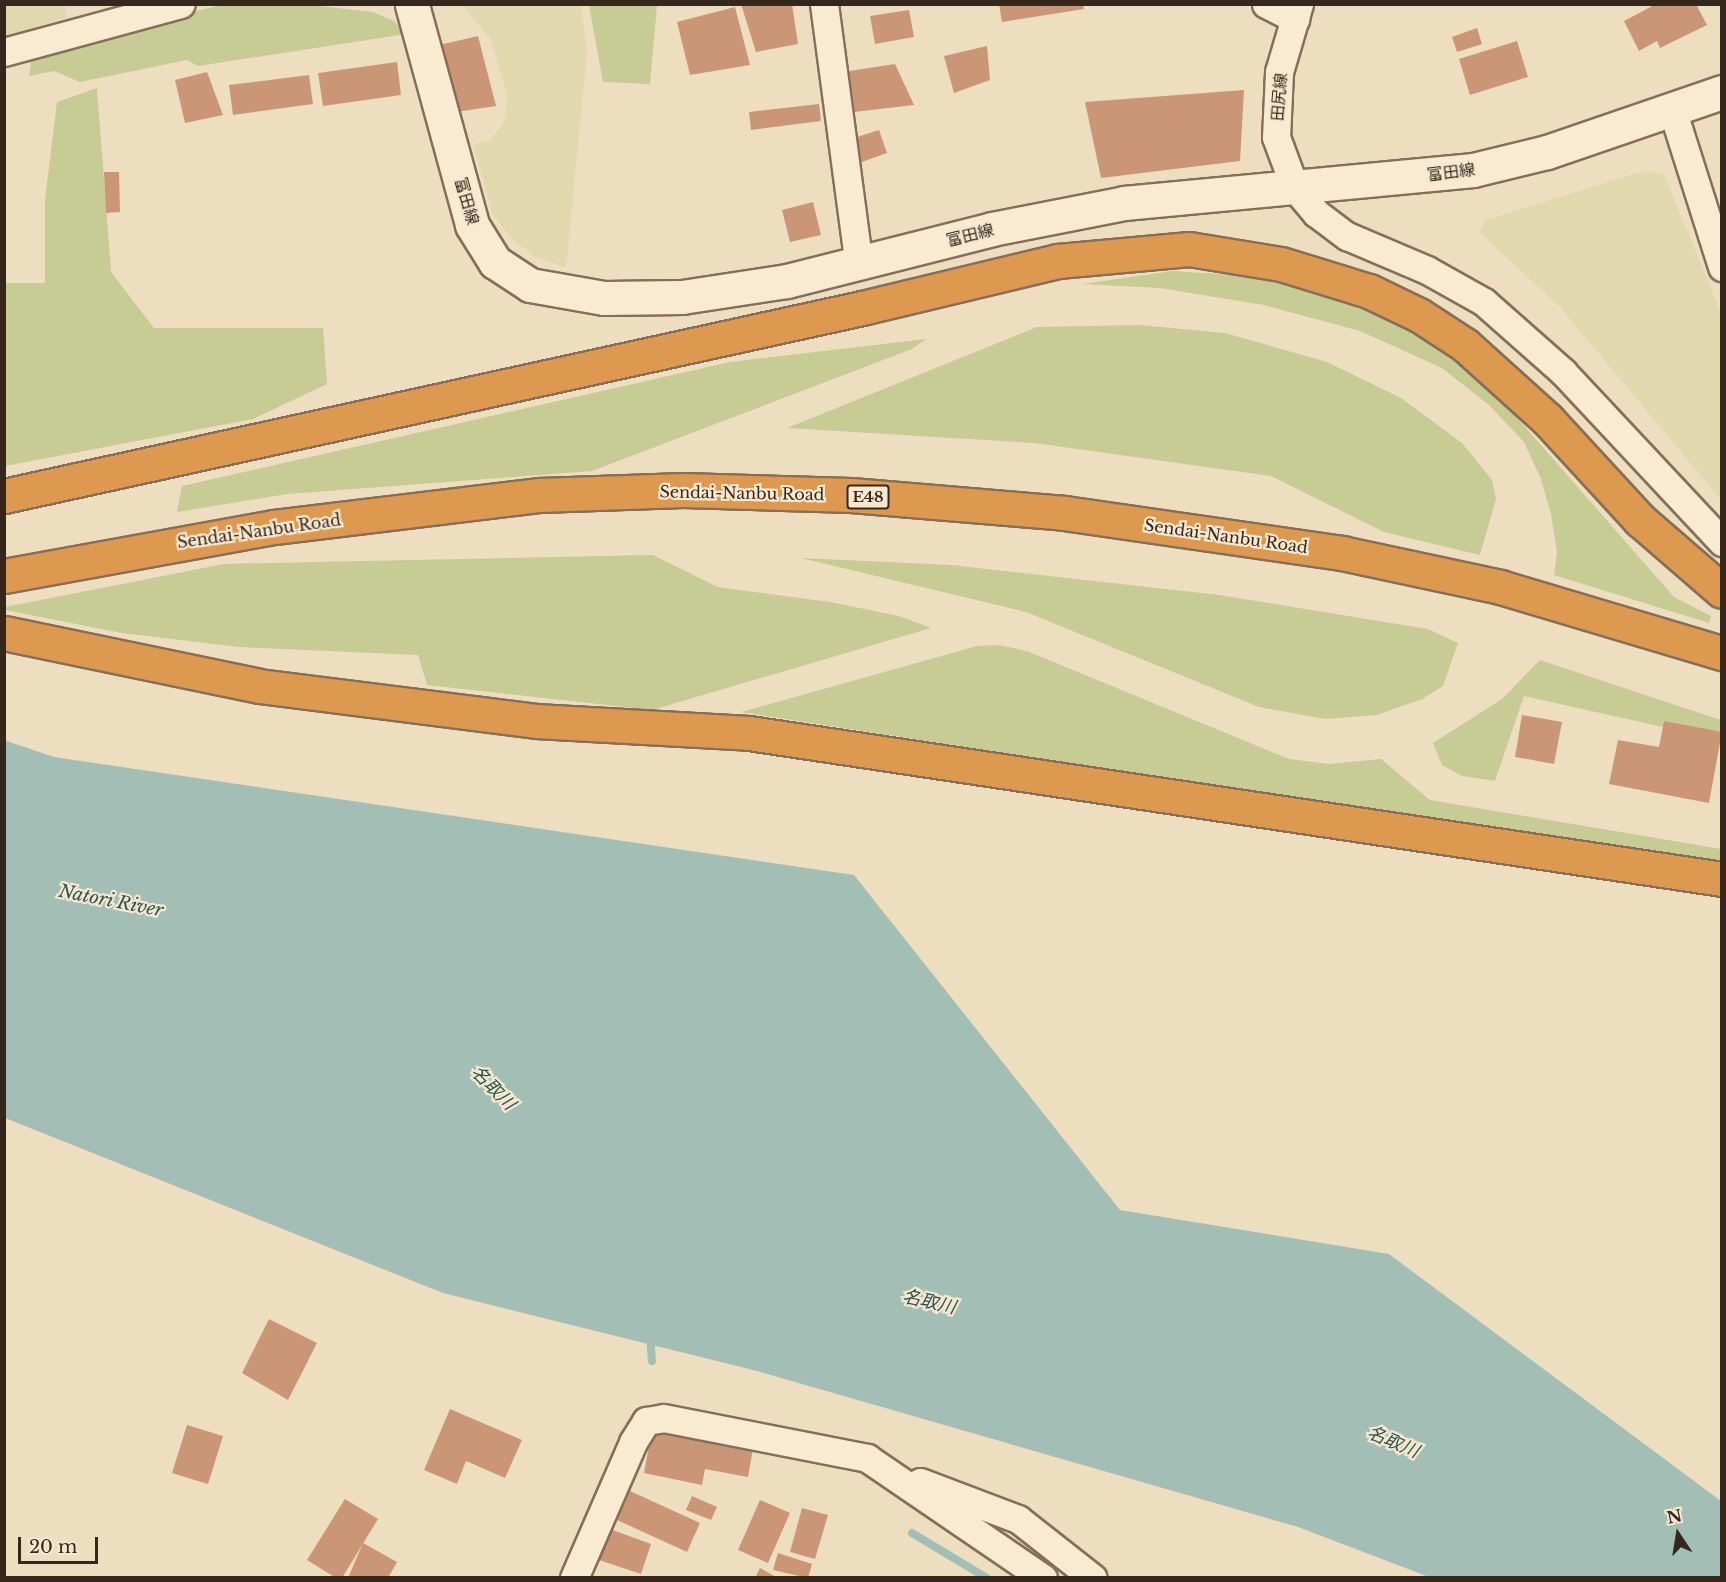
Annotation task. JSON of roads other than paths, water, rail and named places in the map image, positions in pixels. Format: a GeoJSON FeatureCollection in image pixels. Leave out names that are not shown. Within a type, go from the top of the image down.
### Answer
{"type":"FeatureCollection","features":[{"type":"Feature","properties":{"kind":"highway"},"geometry":{"type":"LineString","coordinates":[[4,496],[827,316],[1058,261],[1189,249],[1281,264],[1369,291],[1419,315],[1465,345],[1548,420],[1640,520],[1722,591]]}},
{"type":"Feature","properties":{"kind":"highway","name":"Sendai-Nanbu Road"},"geometry":{"type":"LineString","coordinates":[[4,576],[274,526],[540,495],[683,490],[851,495],[1064,513],[1342,553],[1500,587],[1722,653]]}},
{"type":"Feature","properties":{"kind":"highway"},"geometry":{"type":"LineString","coordinates":[[4,633],[259,686],[536,721],[749,733],[1722,879]]}},
{"type":"Feature","properties":{"kind":"street"},"geometry":{"type":"LineString","coordinates":[[4,52],[181,4]]}},
{"type":"Feature","properties":{"kind":"street","name":"富田線"},"geometry":{"type":"LineString","coordinates":[[405,4],[412,5],[471,225],[495,262],[530,285],[604,298],[682,297],[787,281],[859,265],[992,229],[1124,202],[1473,170],[1547,152],[1722,92]]}},
{"type":"Feature","properties":{"kind":"street"},"geometry":{"type":"LineString","coordinates":[[824,4],[859,265]]}},
{"type":"Feature","properties":{"kind":"street"},"geometry":{"type":"LineString","coordinates":[[1266,4],[1297,12]]}},
{"type":"Feature","properties":{"kind":"street","name":"田尻線"},"geometry":{"type":"LineString","coordinates":[[1297,12],[1280,72],[1276,137],[1295,188],[1316,213],[1347,236],[1427,270],[1484,302],[1563,372],[1722,542]]}},
{"type":"Feature","properties":{"kind":"street"},"geometry":{"type":"LineString","coordinates":[[1672,109],[1722,267]]}},
{"type":"Feature","properties":{"kind":"street"},"geometry":{"type":"LineString","coordinates":[[574,1578],[628,1451],[646,1421],[664,1418],[867,1458],[1043,1578]]}},
{"type":"Feature","properties":{"kind":"street"},"geometry":{"type":"LineString","coordinates":[[877,1465],[1018,1519],[1093,1578]]}},
{"type":"Feature","properties":{"kind":"water"},"geometry":{"type":"Polygon","coordinates":[[[4,740],[54,757],[854,875],[1120,1210],[1389,1254],[1721,1501],[1721,1577],[1429,1577],[1298,1527],[757,1371],[443,1293],[5,1118],[4,740]]]}},
{"type":"Feature","properties":{"kind":"waterway"},"geometry":{"type":"LineString","coordinates":[[650,1334],[652,1361]]}},
{"type":"Feature","properties":{"kind":"waterway"},"geometry":{"type":"LineString","coordinates":[[912,1533],[987,1578]]}},
{"type":"Feature","properties":{"kind":"water label","name":"Natori River"},"geometry":{"type":"Point","coordinates":[111,901]}},
{"type":"Feature","properties":{"kind":"water label","name":"名取川"},"geometry":{"type":"Point","coordinates":[493,1088]}},
{"type":"Feature","properties":{"kind":"water label","name":"名取川"},"geometry":{"type":"Point","coordinates":[929,1302]}},
{"type":"Feature","properties":{"kind":"water label","name":"名取川"},"geometry":{"type":"Point","coordinates":[1393,1442]}}]}
